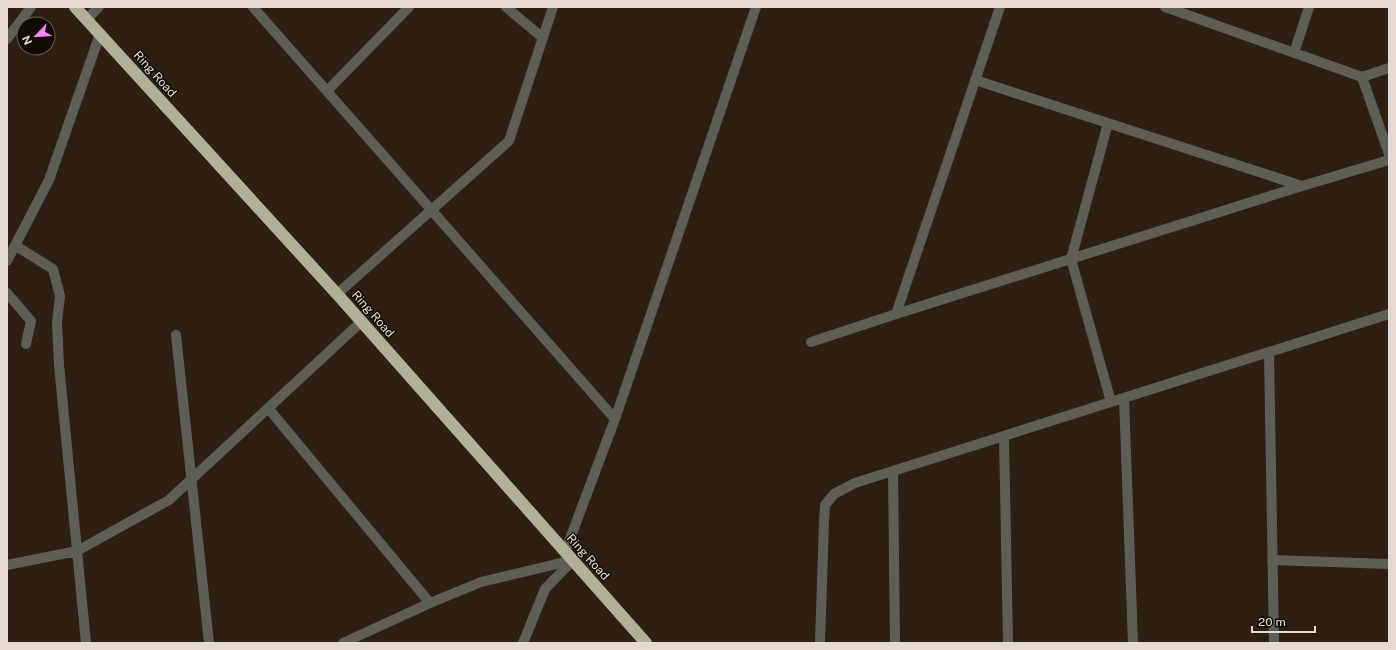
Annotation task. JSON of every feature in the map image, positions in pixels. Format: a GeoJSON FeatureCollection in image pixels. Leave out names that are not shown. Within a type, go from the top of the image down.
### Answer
{"type":"FeatureCollection","features":[{"type":"Feature","properties":{"kind":"highway","name":"Ring Road"},"geometry":{"type":"LineString","coordinates":[[76,7],[337,294],[646,643]]}},
{"type":"Feature","properties":{"kind":"street"},"geometry":{"type":"LineString","coordinates":[[7,39],[31,7]]}},
{"type":"Feature","properties":{"kind":"street"},"geometry":{"type":"LineString","coordinates":[[87,20],[99,7]]}},
{"type":"Feature","properties":{"kind":"street"},"geometry":{"type":"LineString","coordinates":[[253,7],[615,419]]}},
{"type":"Feature","properties":{"kind":"street"},"geometry":{"type":"LineString","coordinates":[[326,91],[409,7]]}},
{"type":"Feature","properties":{"kind":"street"},"geometry":{"type":"LineString","coordinates":[[506,7],[543,38]]}},
{"type":"Feature","properties":{"kind":"street"},"geometry":{"type":"LineString","coordinates":[[337,294],[509,141],[553,7]]}},
{"type":"Feature","properties":{"kind":"street"},"geometry":{"type":"LineString","coordinates":[[523,643],[545,589],[569,556],[756,7]]}},
{"type":"Feature","properties":{"kind":"street"},"geometry":{"type":"LineString","coordinates":[[896,314],[1000,7]]}},
{"type":"Feature","properties":{"kind":"street"},"geometry":{"type":"LineString","coordinates":[[1165,7],[1362,77],[1389,68]]}},
{"type":"Feature","properties":{"kind":"street"},"geometry":{"type":"LineString","coordinates":[[1294,53],[1309,7]]}},
{"type":"Feature","properties":{"kind":"street"},"geometry":{"type":"LineString","coordinates":[[7,261],[49,180],[100,34]]}},
{"type":"Feature","properties":{"kind":"street"},"geometry":{"type":"LineString","coordinates":[[1362,77],[1389,154]]}},
{"type":"Feature","properties":{"kind":"street"},"geometry":{"type":"LineString","coordinates":[[975,80],[1302,186]]}},
{"type":"Feature","properties":{"kind":"street"},"geometry":{"type":"LineString","coordinates":[[1108,123],[1071,259],[1111,402]]}},
{"type":"Feature","properties":{"kind":"street"},"geometry":{"type":"LineString","coordinates":[[811,342],[1302,186],[1389,160]]}},
{"type":"Feature","properties":{"kind":"street"},"geometry":{"type":"LineString","coordinates":[[16,246],[53,269],[60,296],[57,322],[59,365],[86,643]]}},
{"type":"Feature","properties":{"kind":"street"},"geometry":{"type":"LineString","coordinates":[[7,293],[31,320],[26,344]]}},
{"type":"Feature","properties":{"kind":"street"},"geometry":{"type":"LineString","coordinates":[[820,643],[825,505],[834,494],[855,483],[1389,314]]}},
{"type":"Feature","properties":{"kind":"street"},"geometry":{"type":"LineString","coordinates":[[7,565],[77,551],[169,500],[361,322]]}},
{"type":"Feature","properties":{"kind":"street"},"geometry":{"type":"LineString","coordinates":[[176,335],[209,643]]}},
{"type":"Feature","properties":{"kind":"street"},"geometry":{"type":"LineString","coordinates":[[1269,352],[1274,643]]}},
{"type":"Feature","properties":{"kind":"street"},"geometry":{"type":"LineString","coordinates":[[1124,398],[1133,643]]}},
{"type":"Feature","properties":{"kind":"street"},"geometry":{"type":"LineString","coordinates":[[268,408],[430,603]]}},
{"type":"Feature","properties":{"kind":"street"},"geometry":{"type":"LineString","coordinates":[[1004,436],[1008,643]]}},
{"type":"Feature","properties":{"kind":"street"},"geometry":{"type":"LineString","coordinates":[[893,471],[895,643]]}},
{"type":"Feature","properties":{"kind":"street"},"geometry":{"type":"LineString","coordinates":[[343,643],[354,641],[430,603],[481,582],[569,556]]}},
{"type":"Feature","properties":{"kind":"street"},"geometry":{"type":"LineString","coordinates":[[1272,560],[1389,564]]}}]}
